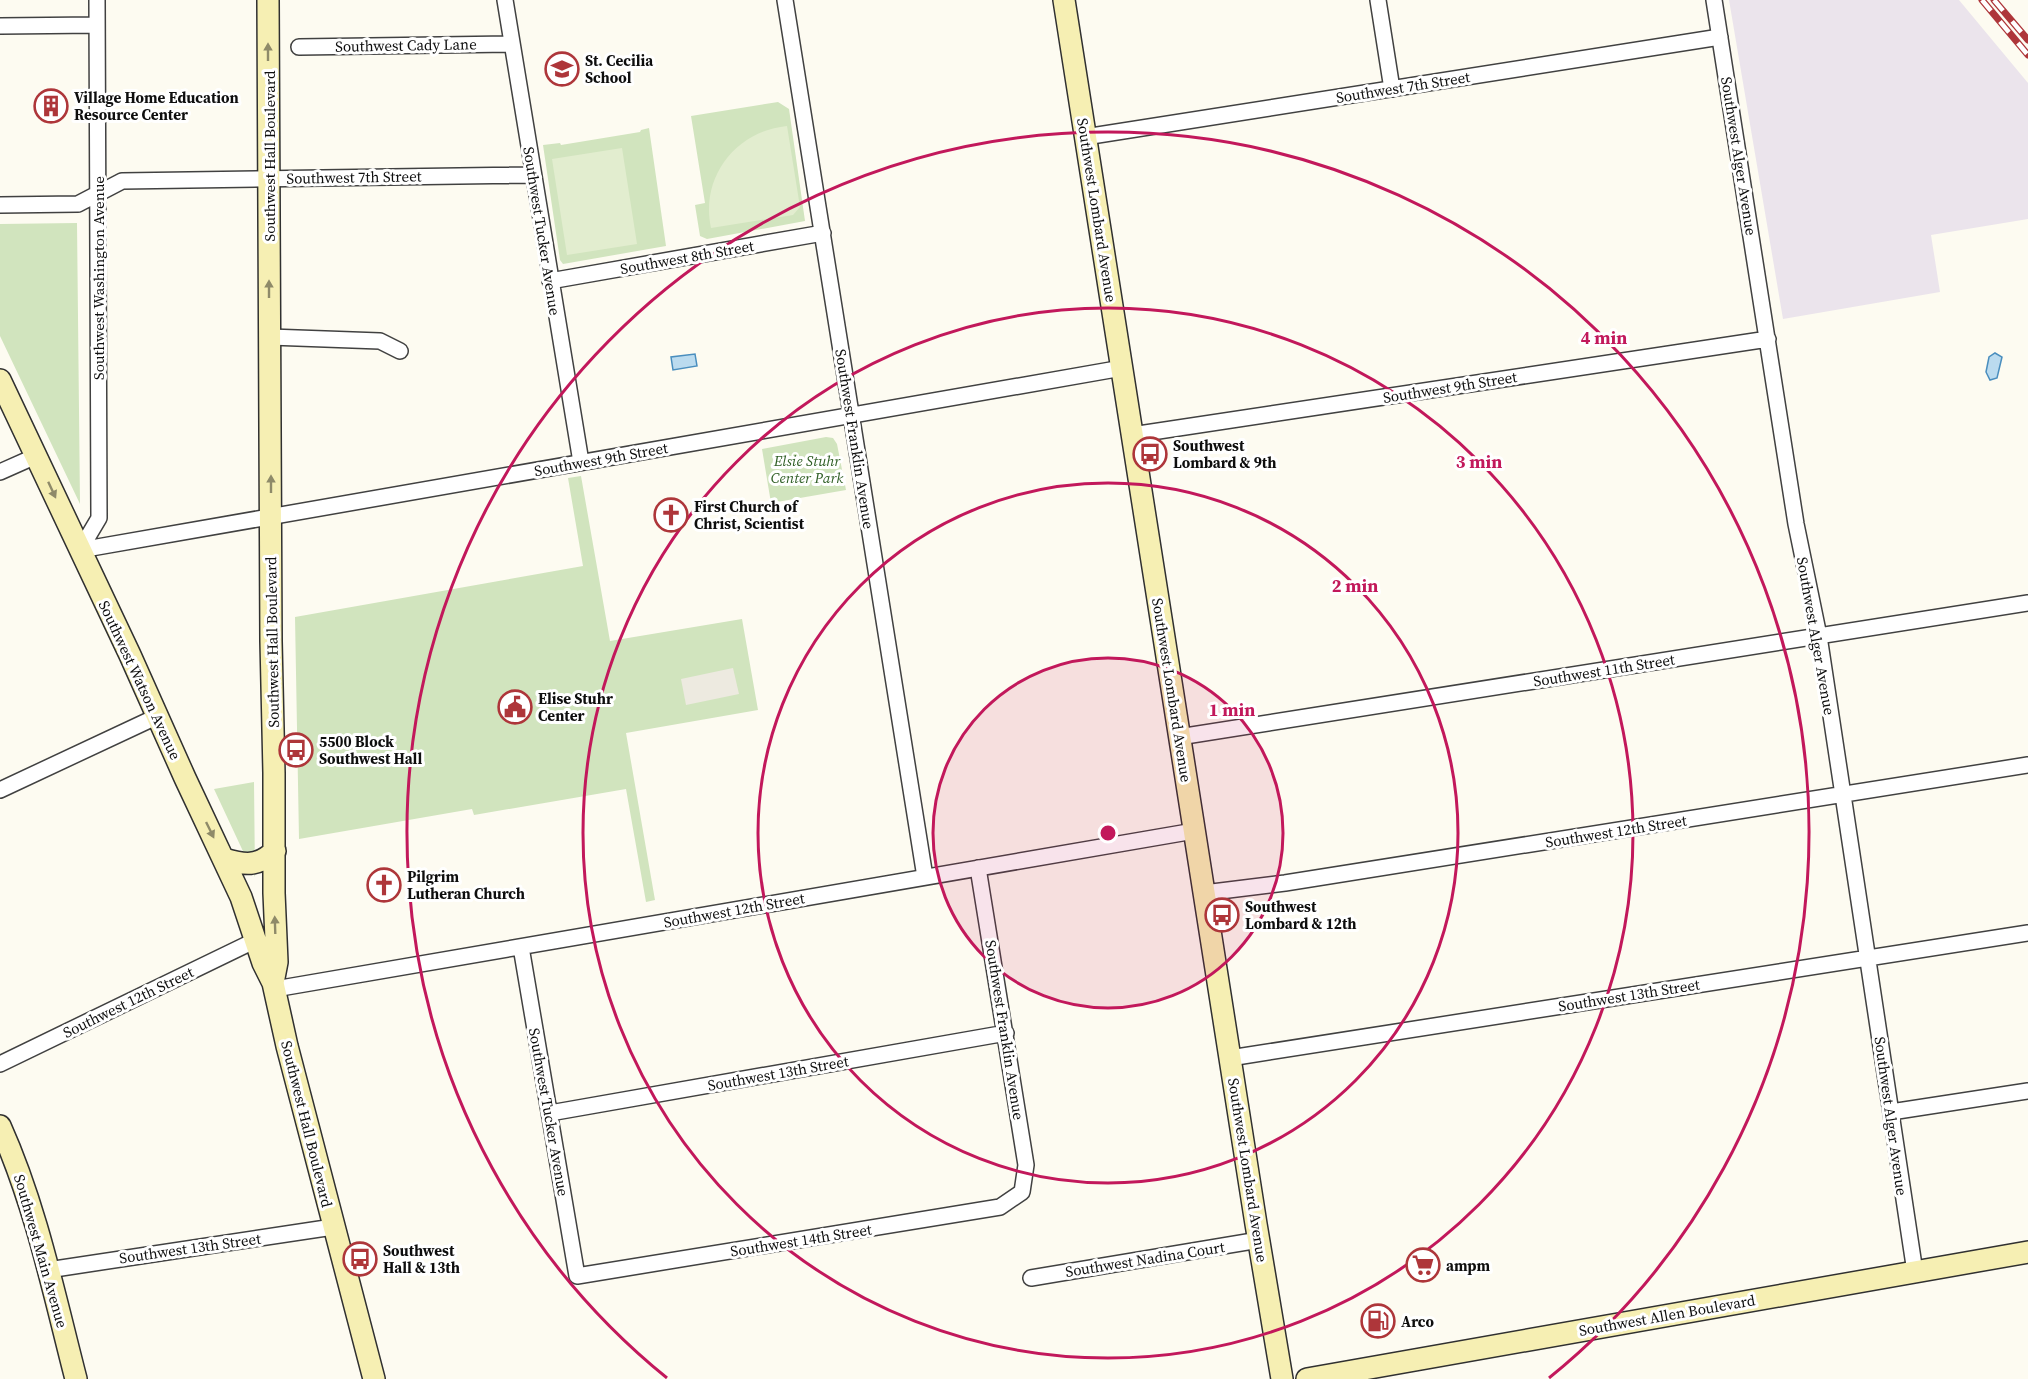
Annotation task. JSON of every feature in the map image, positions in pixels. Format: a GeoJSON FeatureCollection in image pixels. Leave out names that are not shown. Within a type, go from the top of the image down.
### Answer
{"type":"FeatureCollection","features":[{"type":"Feature","properties":{"kind":"main road","name":"Southwest Hall Boulevard"},"geometry":{"type":"LineString","coordinates":[[268,0],[275,851],[273,893],[276,962],[274,986],[333,1227],[374,1379]]}},
{"type":"Feature","properties":{"kind":"main road","name":"Southwest Lombard Avenue"},"geometry":{"type":"LineString","coordinates":[[1064,0],[1282,1379]]}},
{"type":"Feature","properties":{"kind":"main road","name":"Southwest Watson Avenue"},"geometry":{"type":"LineString","coordinates":[[0,380],[224,859],[244,905],[262,963],[274,986]]}},
{"type":"Feature","properties":{"kind":"main road"},"geometry":{"type":"LineString","coordinates":[[224,859],[252,864],[267,858],[275,851]]}},
{"type":"Feature","properties":{"kind":"main road","name":"Southwest Main Avenue"},"geometry":{"type":"LineString","coordinates":[[0,1126],[21,1175],[76,1379]]}},
{"type":"Feature","properties":{"kind":"main road","name":"Southwest Allen Boulevard"},"geometry":{"type":"LineString","coordinates":[[1307,1379],[2028,1252]]}},
{"type":"Feature","properties":{"kind":"street","name":"Southwest Washington Avenue"},"geometry":{"type":"LineString","coordinates":[[80,550],[99,518],[97,0]]}},
{"type":"Feature","properties":{"kind":"street","name":"Southwest Tucker Avenue"},"geometry":{"type":"LineString","coordinates":[[505,0],[581,462]]}},
{"type":"Feature","properties":{"kind":"street","name":"Southwest Franklin Avenue"},"geometry":{"type":"LineString","coordinates":[[785,0],[924,877]]}},
{"type":"Feature","properties":{"kind":"street"},"geometry":{"type":"LineString","coordinates":[[1378,0],[1392,89]]}},
{"type":"Feature","properties":{"kind":"street","name":"Southwest Alger Avenue"},"geometry":{"type":"LineString","coordinates":[[1714,0],[1796,524],[1819,636],[1915,1272]]}},
{"type":"Feature","properties":{"kind":"street"},"geometry":{"type":"LineString","coordinates":[[0,26],[97,25]]}},
{"type":"Feature","properties":{"kind":"street","name":"Southwest 7th Street"},"geometry":{"type":"LineString","coordinates":[[1085,137],[1720,37]]}},
{"type":"Feature","properties":{"kind":"street","name":"Southwest Cady Lane"},"geometry":{"type":"LineString","coordinates":[[299,47],[512,44]]}},
{"type":"Feature","properties":{"kind":"street","name":"Southwest 7th Street"},"geometry":{"type":"LineString","coordinates":[[0,205],[78,204],[122,181],[533,175]]}},
{"type":"Feature","properties":{"kind":"street","name":"Southwest 8th Street"},"geometry":{"type":"LineString","coordinates":[[550,281],[823,233]]}},
{"type":"Feature","properties":{"kind":"street"},"geometry":{"type":"LineString","coordinates":[[270,337],[374,340],[386,343],[400,351]]}},
{"type":"Feature","properties":{"kind":"street","name":"Southwest 9th Street"},"geometry":{"type":"LineString","coordinates":[[1132,435],[1768,339]]}},
{"type":"Feature","properties":{"kind":"street","name":"Southwest 9th Street"},"geometry":{"type":"LineString","coordinates":[[80,550],[1122,368]]}},
{"type":"Feature","properties":{"kind":"street"},"geometry":{"type":"LineString","coordinates":[[0,472],[36,456]]}},
{"type":"Feature","properties":{"kind":"street","name":"Southwest 11th Street"},"geometry":{"type":"LineString","coordinates":[[1179,737],[2028,603]]}},
{"type":"Feature","properties":{"kind":"street"},"geometry":{"type":"LineString","coordinates":[[0,790],[158,716]]}},
{"type":"Feature","properties":{"kind":"street","name":"Southwest 12th Street"},"geometry":{"type":"LineString","coordinates":[[1204,893],[1285,883],[2028,765]]}},
{"type":"Feature","properties":{"kind":"street","name":"Southwest 12th Street"},"geometry":{"type":"LineString","coordinates":[[274,986],[521,947],[1194,831]]}},
{"type":"Feature","properties":{"kind":"street","name":"Southwest Franklin Avenue"},"geometry":{"type":"LineString","coordinates":[[978,868],[1026,1165],[1022,1192]]}},
{"type":"Feature","properties":{"kind":"street","name":"Southwest 13th Street"},"geometry":{"type":"LineString","coordinates":[[1230,1058],[2028,933]]}},
{"type":"Feature","properties":{"kind":"street","name":"Southwest 12th Street"},"geometry":{"type":"LineString","coordinates":[[0,1064],[256,940]]}},
{"type":"Feature","properties":{"kind":"street","name":"Southwest Tucker Avenue"},"geometry":{"type":"LineString","coordinates":[[521,947],[577,1276]]}},
{"type":"Feature","properties":{"kind":"street","name":"Southwest 13th Street"},"geometry":{"type":"LineString","coordinates":[[550,1113],[1006,1033]]}},
{"type":"Feature","properties":{"kind":"street"},"geometry":{"type":"LineString","coordinates":[[1891,1112],[2028,1091]]}},
{"type":"Feature","properties":{"kind":"street","name":"Southwest 14th Street"},"geometry":{"type":"LineString","coordinates":[[577,1276],[1000,1207],[1022,1192]]}},
{"type":"Feature","properties":{"kind":"street","name":"Southwest 13th Street"},"geometry":{"type":"LineString","coordinates":[[48,1270],[333,1227]]}},
{"type":"Feature","properties":{"kind":"street","name":"Southwest Nadina Court"},"geometry":{"type":"LineString","coordinates":[[1031,1278],[1259,1240]]}},
{"type":"Feature","properties":{"kind":"shaded area"},"geometry":{"type":"Polygon","coordinates":[[[1729,0],[1959,0],[2028,83],[2028,219],[1931,235],[1940,292],[1783,319],[1729,0]]]}},
{"type":"Feature","properties":{"kind":"shaded area"},"geometry":{"type":"Polygon","coordinates":[[[733,668],[739,694],[686,705],[681,679],[733,668]]]}},
{"type":"Feature","properties":{"kind":"green space"},"geometry":{"type":"Polygon","coordinates":[[[778,102],[789,109],[805,221],[707,239],[700,236],[695,205],[705,203],[691,116],[778,102]]]}},
{"type":"Feature","properties":{"kind":"green space"},"geometry":{"type":"Polygon","coordinates":[[[787,126],[800,207],[793,215],[711,228],[709,209],[711,191],[726,160],[752,137],[787,126]]]}},
{"type":"Feature","properties":{"kind":"green space"},"geometry":{"type":"Polygon","coordinates":[[[649,128],[666,246],[563,264],[560,260],[543,145],[560,143],[561,145],[640,132],[649,128]]]}},
{"type":"Feature","properties":{"kind":"green space"},"geometry":{"type":"Polygon","coordinates":[[[622,148],[637,244],[567,255],[552,159],[622,148]]]}},
{"type":"Feature","properties":{"kind":"green space"},"geometry":{"type":"Polygon","coordinates":[[[77,223],[80,504],[0,336],[0,224],[77,223]]]}},
{"type":"Feature","properties":{"kind":"green space","name":"Elsie Stuhr Center Park"},"geometry":{"type":"Polygon","coordinates":[[[826,437],[833,438],[837,444],[846,490],[771,503],[762,449],[826,437]]]}},
{"type":"Feature","properties":{"kind":"green space"},"geometry":{"type":"Polygon","coordinates":[[[581,476],[610,641],[742,619],[758,710],[626,733],[655,900],[646,902],[626,789],[474,815],[472,809],[299,839],[295,617],[583,566],[568,478],[581,476]]]}},
{"type":"Feature","properties":{"kind":"green space"},"geometry":{"type":"Polygon","coordinates":[[[254,782],[255,877],[214,789],[254,782]]]}},
{"type":"Feature","properties":{"kind":"water"},"geometry":{"type":"Polygon","coordinates":[[[1995,353],[2002,357],[1997,378],[1990,380],[1986,372],[1989,357],[1995,353]]]}},
{"type":"Feature","properties":{"kind":"water"},"geometry":{"type":"Polygon","coordinates":[[[695,354],[697,366],[673,370],[671,357],[695,354]]]}},
{"type":"Feature","properties":{"kind":"railway"},"geometry":{"type":"LineString","coordinates":[[1982,0],[2028,55]]}},
{"type":"Feature","properties":{"kind":"railway"},"geometry":{"type":"LineString","coordinates":[[1994,0],[2028,40]]}},
{"type":"Feature","properties":{"kind":"place","name":"St. Cecilia School"},"geometry":{"type":"Point","coordinates":[562,69]}},
{"type":"Feature","properties":{"kind":"place","name":"Village Home Education Resource Center"},"geometry":{"type":"Point","coordinates":[51,106]}},
{"type":"Feature","properties":{"kind":"place","name":"Southwest Lombard & 9th"},"geometry":{"type":"Point","coordinates":[1150,454]}},
{"type":"Feature","properties":{"kind":"place","name":"First Church of Christ, Scientist"},"geometry":{"type":"Point","coordinates":[671,515]}},
{"type":"Feature","properties":{"kind":"place","name":"Elise Stuhr Center"},"geometry":{"type":"Point","coordinates":[515,707]}},
{"type":"Feature","properties":{"kind":"place","name":"5500 Block Southwest Hall"},"geometry":{"type":"Point","coordinates":[296,750]}},
{"type":"Feature","properties":{"kind":"place","name":"Pilgrim Lutheran Church"},"geometry":{"type":"Point","coordinates":[384,885]}},
{"type":"Feature","properties":{"kind":"place","name":"Southwest Lombard & 12th"},"geometry":{"type":"Point","coordinates":[1222,915]}},
{"type":"Feature","properties":{"kind":"place","name":"Southwest Hall & 13th"},"geometry":{"type":"Point","coordinates":[360,1259]}},
{"type":"Feature","properties":{"kind":"place","name":"ampm"},"geometry":{"type":"Point","coordinates":[1423,1265]}},
{"type":"Feature","properties":{"kind":"place","name":"Arco"},"geometry":{"type":"Point","coordinates":[1378,1321]}}]}
